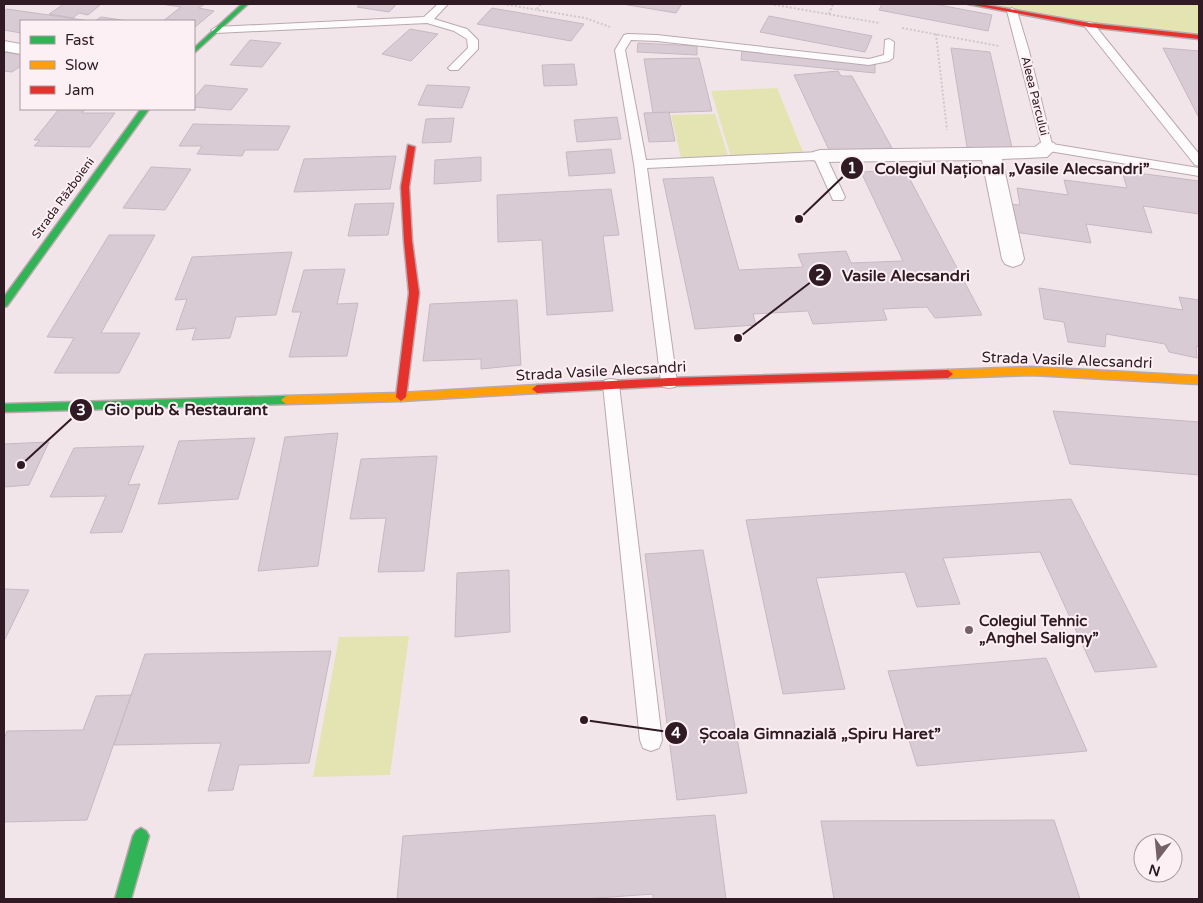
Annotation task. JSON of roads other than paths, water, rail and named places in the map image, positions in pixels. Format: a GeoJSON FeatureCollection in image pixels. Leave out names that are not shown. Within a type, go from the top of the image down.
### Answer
{"type":"FeatureCollection","features":[{"type":"Feature","properties":{"kind":"street"},"geometry":{"type":"LineString","coordinates":[[195,50],[245,4]]}},
{"type":"Feature","properties":{"kind":"street"},"geometry":{"type":"LineString","coordinates":[[971,4],[1089,25],[1199,37]]}},
{"type":"Feature","properties":{"kind":"street"},"geometry":{"type":"LineString","coordinates":[[4,46],[20,49]]}},
{"type":"Feature","properties":{"kind":"street","name":"Strada Războieni"},"geometry":{"type":"LineString","coordinates":[[4,304],[144,110]]}},
{"type":"Feature","properties":{"kind":"street"},"geometry":{"type":"LineString","coordinates":[[401,397],[414,293],[408,241],[405,186],[411,147]]}},
{"type":"Feature","properties":{"kind":"street"},"geometry":{"type":"LineString","coordinates":[[820,156],[1040,153],[1048,147]]}},
{"type":"Feature","properties":{"kind":"street"},"geometry":{"type":"LineString","coordinates":[[992,154],[1013,258]]}},
{"type":"Feature","properties":{"kind":"street","name":"Strada Vasile Alecsandri"},"geometry":{"type":"LineString","coordinates":[[4,408],[401,397],[668,382],[1032,371],[1199,380]]}},
{"type":"Feature","properties":{"kind":"street"},"geometry":{"type":"LineString","coordinates":[[123,899],[141,836]]}},
{"type":"Feature","properties":{"kind":"lane"},"geometry":{"type":"LineString","coordinates":[[427,20],[443,4]]}},
{"type":"Feature","properties":{"kind":"lane","name":"Aleea Parcului"},"geometry":{"type":"LineString","coordinates":[[1012,11],[1048,147],[1199,172]]}},
{"type":"Feature","properties":{"kind":"lane"},"geometry":{"type":"LineString","coordinates":[[216,30],[427,20],[445,24],[470,35],[473,40],[473,49],[454,68]]}},
{"type":"Feature","properties":{"kind":"lane"},"geometry":{"type":"LineString","coordinates":[[1089,25],[1199,162]]}},
{"type":"Feature","properties":{"kind":"lane"},"geometry":{"type":"LineString","coordinates":[[668,382],[640,164],[620,50],[628,37],[657,38],[869,62],[885,59],[889,56],[889,42]]}},
{"type":"Feature","properties":{"kind":"lane"},"geometry":{"type":"LineString","coordinates":[[640,164],[820,156],[838,197]]}},
{"type":"Feature","properties":{"kind":"lane"},"geometry":{"type":"LineString","coordinates":[[611,385],[651,740]]}},
{"type":"Feature","properties":{"kind":"place","name":"Colegiul Național „Vasile Alecsandri”"},"geometry":{"type":"Point","coordinates":[799,219]}},
{"type":"Feature","properties":{"kind":"place","name":"Vasile Alecsandri"},"geometry":{"type":"Point","coordinates":[738,338]}},
{"type":"Feature","properties":{"kind":"place","name":"Gio pub & Restaurant"},"geometry":{"type":"Point","coordinates":[21,465]}},
{"type":"Feature","properties":{"kind":"place","name":"Colegiul Tehnic „Anghel Saligny”"},"geometry":{"type":"Point","coordinates":[969,630]}},
{"type":"Feature","properties":{"kind":"place","name":"Școala Gimnazială „Spiru Haret”"},"geometry":{"type":"Point","coordinates":[584,720]}}]}
